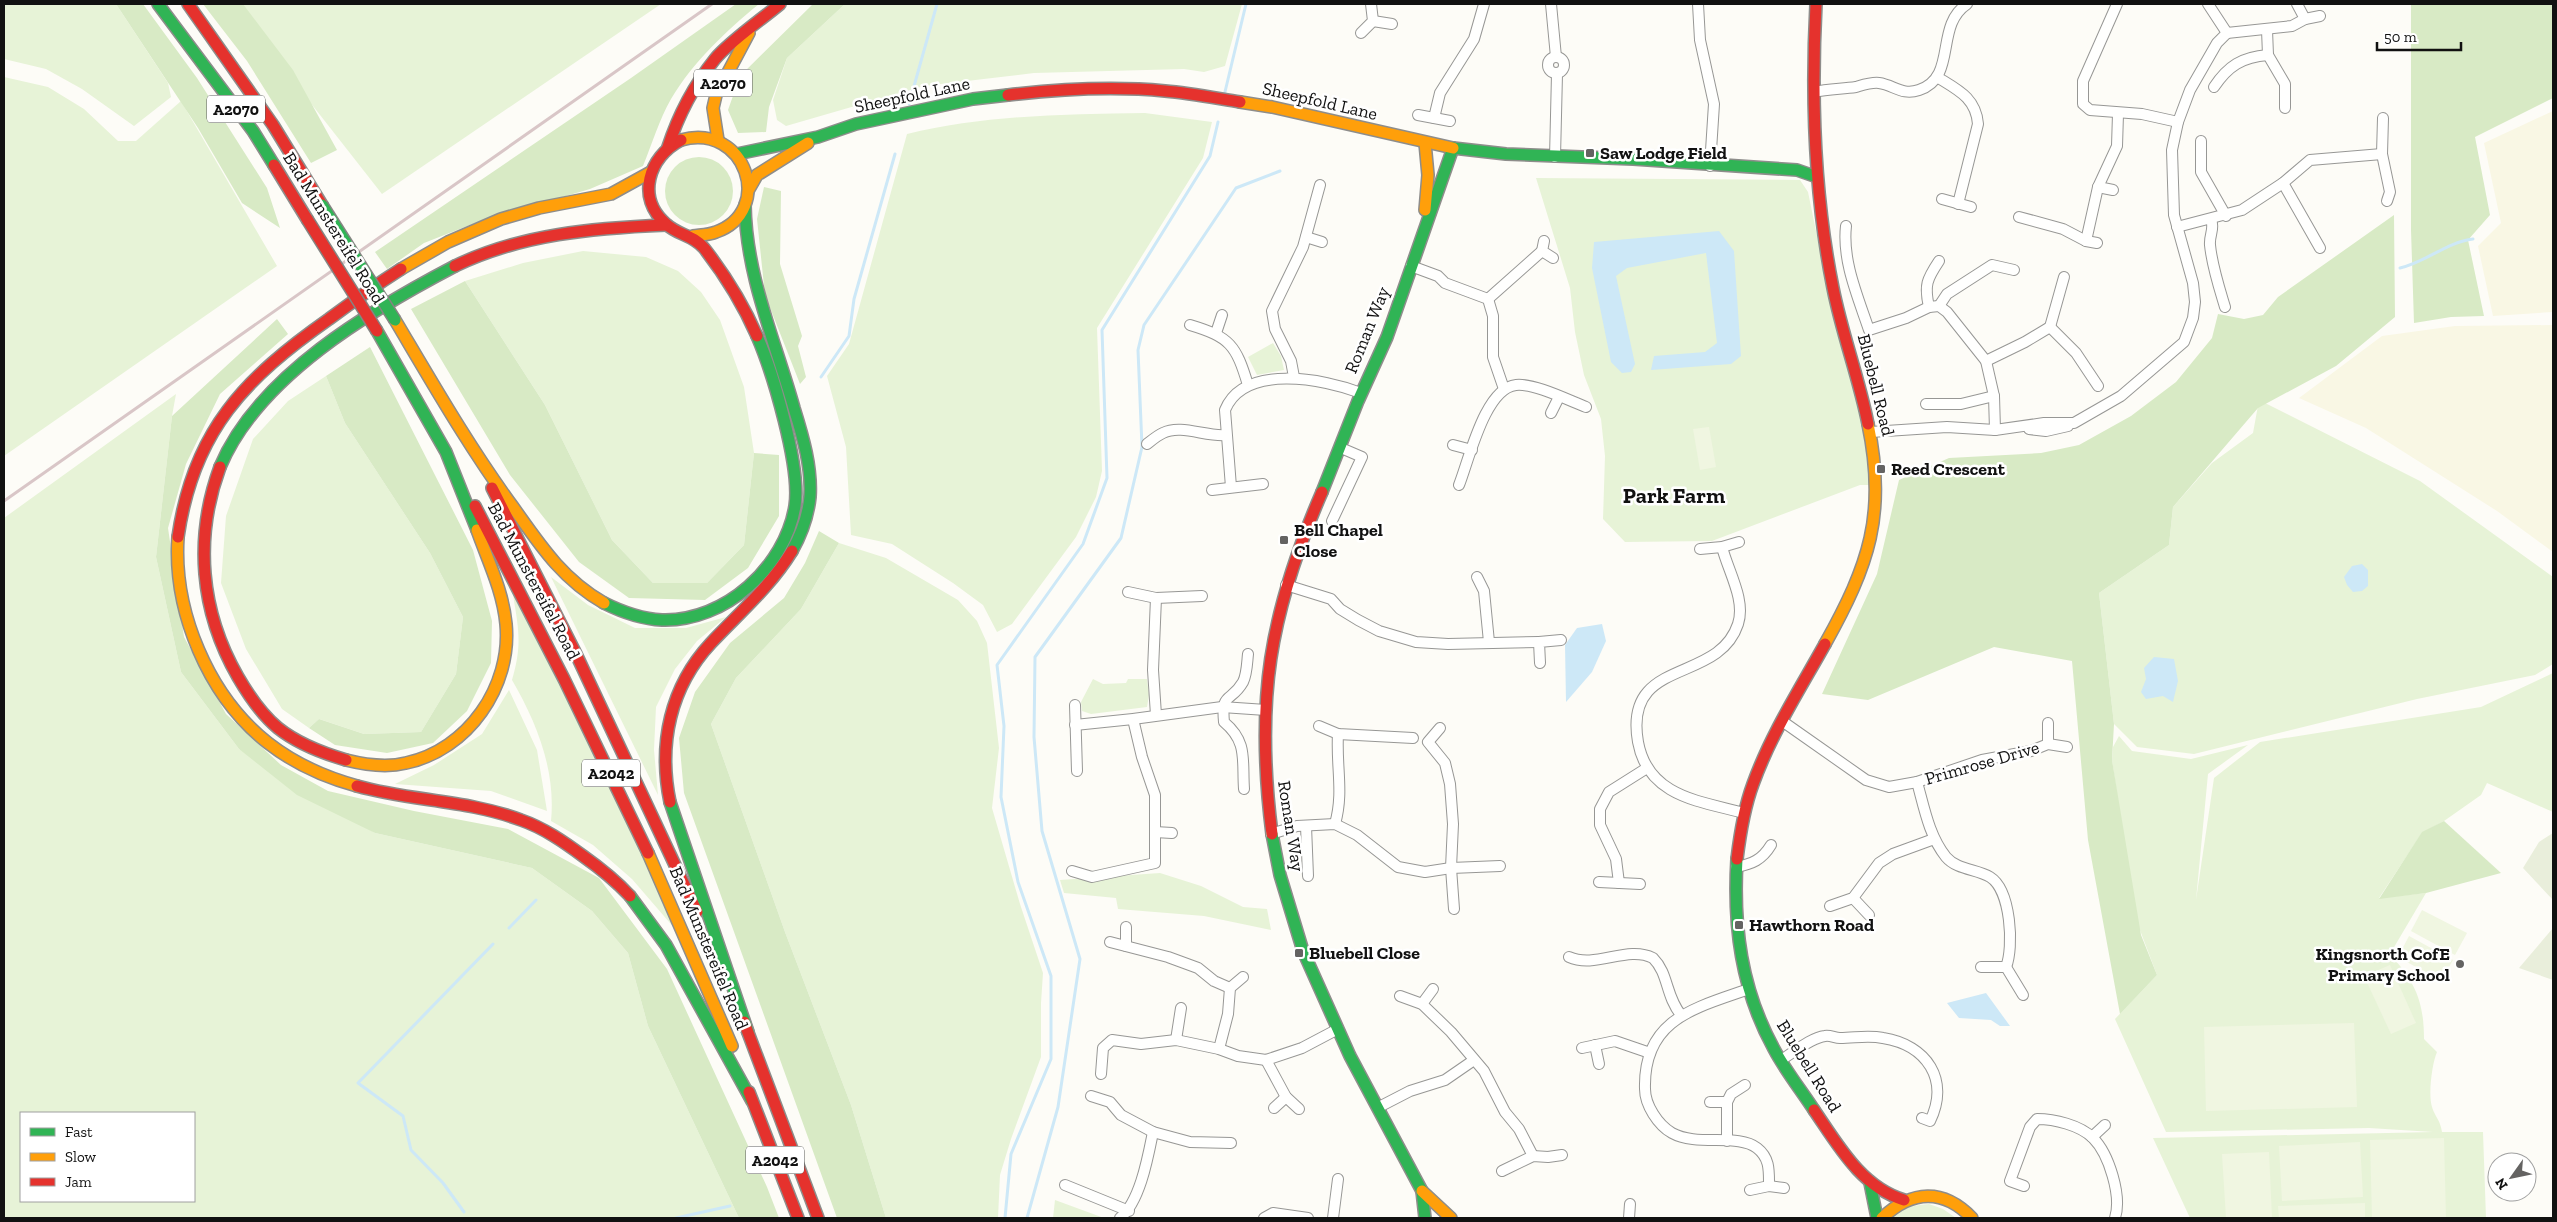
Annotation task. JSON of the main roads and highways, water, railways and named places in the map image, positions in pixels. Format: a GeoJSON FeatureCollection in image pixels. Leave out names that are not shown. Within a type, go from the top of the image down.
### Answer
{"type":"FeatureCollection","features":[{"type":"Feature","properties":{"kind":"main road","name":"Bad Munstereifel Road"},"geometry":{"type":"LineString","coordinates":[[158,4],[253,131],[377,331],[447,454],[556,660],[615,781],[708,984],[798,1218]]}},
{"type":"Feature","properties":{"kind":"main road","name":"Bad Munstereifel Road"},"geometry":{"type":"LineString","coordinates":[[188,4],[274,125],[395,320],[474,454],[634,773],[689,893],[748,1032],[818,1218]]}},
{"type":"Feature","properties":{"kind":"main road","name":"A2070"},"geometry":{"type":"LineString","coordinates":[[668,147],[674,128],[687,103],[716,58],[780,4]]}},
{"type":"Feature","properties":{"kind":"main road","name":"Bluebell Road"},"geometry":{"type":"LineString","coordinates":[[1816,4],[1814,92],[1817,177],[1821,219],[1833,291],[1872,432],[1875,456],[1876,502],[1867,557],[1855,589],[1766,750],[1744,814],[1736,867],[1735,920],[1749,989],[1768,1038],[1780,1060],[1845,1153],[1870,1183],[1887,1196],[1904,1200]]}},
{"type":"Feature","properties":{"kind":"main road","name":"A2070"},"geometry":{"type":"LineString","coordinates":[[718,140],[713,108],[716,95],[751,30]]}},
{"type":"Feature","properties":{"kind":"main road","name":"Sheepfold Lane"},"geometry":{"type":"LineString","coordinates":[[737,154],[818,137],[856,124],[973,99],[1064,89],[1133,89],[1166,90],[1272,107],[1453,148],[1555,157],[1633,159],[1710,166],[1797,170],[1817,177]]}},
{"type":"Feature","properties":{"kind":"main road"},"geometry":{"type":"LineString","coordinates":[[746,205],[739,216],[719,233],[693,236],[679,233],[666,225],[650,201],[648,186],[657,158],[668,147],[692,137],[705,137],[718,140],[737,154],[748,176],[749,189],[745,227],[751,270],[789,391],[810,474],[808,510],[793,552],[769,586],[710,644],[683,680],[668,720],[663,758],[665,786],[670,804],[748,1032]]}},
{"type":"Feature","properties":{"kind":"main road","name":"Sheepfold Lane"},"geometry":{"type":"LineString","coordinates":[[749,189],[757,175],[818,137]]}},
{"type":"Feature","properties":{"kind":"main road","name":"Roman Way"},"geometry":{"type":"LineString","coordinates":[[1425,143],[1428,175],[1425,224]]}},
{"type":"Feature","properties":{"kind":"main road","name":"Roman Way"},"geometry":{"type":"LineString","coordinates":[[1425,1218],[1422,1192],[1313,980],[1300,944],[1285,894],[1271,834],[1264,770],[1266,710],[1278,614],[1286,585],[1304,532],[1341,448],[1361,393],[1386,338],[1453,148]]}},
{"type":"Feature","properties":{"kind":"main road"},"geometry":{"type":"LineString","coordinates":[[651,172],[612,193],[583,201],[530,210],[457,238],[385,281],[324,322],[272,361],[244,388],[218,421],[198,459],[184,506],[179,539],[178,579],[191,630],[212,672],[233,706],[264,740],[313,772],[372,792],[512,816],[559,839],[599,867],[635,901],[657,928],[752,1102]]}},
{"type":"Feature","properties":{"kind":"main road"},"geometry":{"type":"LineString","coordinates":[[447,454],[494,575],[506,624],[506,654],[493,696],[477,719],[459,737],[436,754],[399,766],[367,765],[337,758],[294,740],[266,717],[236,675],[220,641],[203,574],[205,525],[220,466],[247,421],[289,375],[348,330],[431,278],[486,252],[539,239],[602,228],[666,225]]}},
{"type":"Feature","properties":{"kind":"main road"},"geometry":{"type":"LineString","coordinates":[[474,454],[553,563],[580,589],[605,604],[630,614],[662,620],[693,616],[730,602],[759,578],[780,549],[793,513],[795,481],[776,396],[744,308],[720,270],[693,236]]}},
{"type":"Feature","properties":{"kind":"main road","name":"Bluebell Road"},"geometry":{"type":"LineString","coordinates":[[1870,1183],[1877,1218]]}},
{"type":"Feature","properties":{"kind":"main road","name":"Roman Way"},"geometry":{"type":"LineString","coordinates":[[1422,1192],[1451,1218]]}},
{"type":"Feature","properties":{"kind":"main road"},"geometry":{"type":"LineString","coordinates":[[1882,1218],[1904,1200],[1928,1195],[1943,1197],[1954,1202],[1972,1218]]}},
{"type":"Feature","properties":{"kind":"water"},"geometry":{"type":"Polygon","coordinates":[[[1719,231],[1734,251],[1741,356],[1731,364],[1651,370],[1654,356],[1705,352],[1717,343],[1706,253],[1627,268],[1616,276],[1635,364],[1631,372],[1622,373],[1611,362],[1592,268],[1594,242],[1719,231]]]}},
{"type":"Feature","properties":{"kind":"water"},"geometry":{"type":"Polygon","coordinates":[[[2362,564],[2368,570],[2368,586],[2362,591],[2353,592],[2347,585],[2344,577],[2352,566],[2362,564]]]}},
{"type":"Feature","properties":{"kind":"water"},"geometry":{"type":"Polygon","coordinates":[[[1602,624],[1606,641],[1592,672],[1566,702],[1565,645],[1577,628],[1602,624]]]}},
{"type":"Feature","properties":{"kind":"water"},"geometry":{"type":"Polygon","coordinates":[[[2154,657],[2174,659],[2178,681],[2173,702],[2163,696],[2146,699],[2141,692],[2146,679],[2144,668],[2154,657]]]}},
{"type":"Feature","properties":{"kind":"water"},"geometry":{"type":"Polygon","coordinates":[[[1986,993],[2010,1026],[2000,1026],[1991,1020],[1959,1018],[1947,1003],[1986,993]]]}},
{"type":"Feature","properties":{"kind":"waterway"},"geometry":{"type":"LineString","coordinates":[[909,104],[937,4]]}},
{"type":"Feature","properties":{"kind":"waterway"},"geometry":{"type":"LineString","coordinates":[[1224,96],[1246,4]]}},
{"type":"Feature","properties":{"kind":"waterway"},"geometry":{"type":"LineString","coordinates":[[1005,1218],[1011,1154],[1051,1059],[1051,976],[1018,882],[1001,797],[1004,726],[997,665],[1083,544],[1107,478],[1102,330],[1210,156],[1218,122]]}},
{"type":"Feature","properties":{"kind":"waterway"},"geometry":{"type":"LineString","coordinates":[[821,377],[849,336],[854,299],[895,154]]}},
{"type":"Feature","properties":{"kind":"waterway"},"geometry":{"type":"LineString","coordinates":[[1027,1218],[1058,1107],[1080,959],[1042,831],[1034,737],[1035,657],[1121,538],[1142,447],[1138,350],[1144,325],[1236,188],[1280,171]]}},
{"type":"Feature","properties":{"kind":"waterway"},"geometry":{"type":"LineString","coordinates":[[2400,268],[2454,244],[2473,239]]}},
{"type":"Feature","properties":{"kind":"waterway"},"geometry":{"type":"LineString","coordinates":[[509,928],[536,900]]}},
{"type":"Feature","properties":{"kind":"waterway"},"geometry":{"type":"LineString","coordinates":[[464,1212],[443,1183],[411,1150],[403,1116],[358,1083],[493,944]]}},
{"type":"Feature","properties":{"kind":"waterway"},"geometry":{"type":"LineString","coordinates":[[676,1218],[730,1206]]}},
{"type":"Feature","properties":{"kind":"railway"},"geometry":{"type":"LineString","coordinates":[[4,501],[712,4]]}},
{"type":"Feature","properties":{"kind":"place","name":"Saw Lodge Field"},"geometry":{"type":"Point","coordinates":[1590,153]}},
{"type":"Feature","properties":{"kind":"place","name":"Reed Crescent"},"geometry":{"type":"Point","coordinates":[1881,469]}},
{"type":"Feature","properties":{"kind":"place","name":"Bell Chapel Close"},"geometry":{"type":"Point","coordinates":[1284,540]}},
{"type":"Feature","properties":{"kind":"place","name":"Hawthorn Road"},"geometry":{"type":"Point","coordinates":[1739,925]}},
{"type":"Feature","properties":{"kind":"place","name":"Bluebell Close"},"geometry":{"type":"Point","coordinates":[1299,953]}},
{"type":"Feature","properties":{"kind":"place","name":"Kingsnorth CofE Primary School"},"geometry":{"type":"Point","coordinates":[2460,964]}},
{"type":"Feature","properties":{"kind":"district","name":"Park Farm"},"geometry":{"type":"Point","coordinates":[1674,495]}}]}
